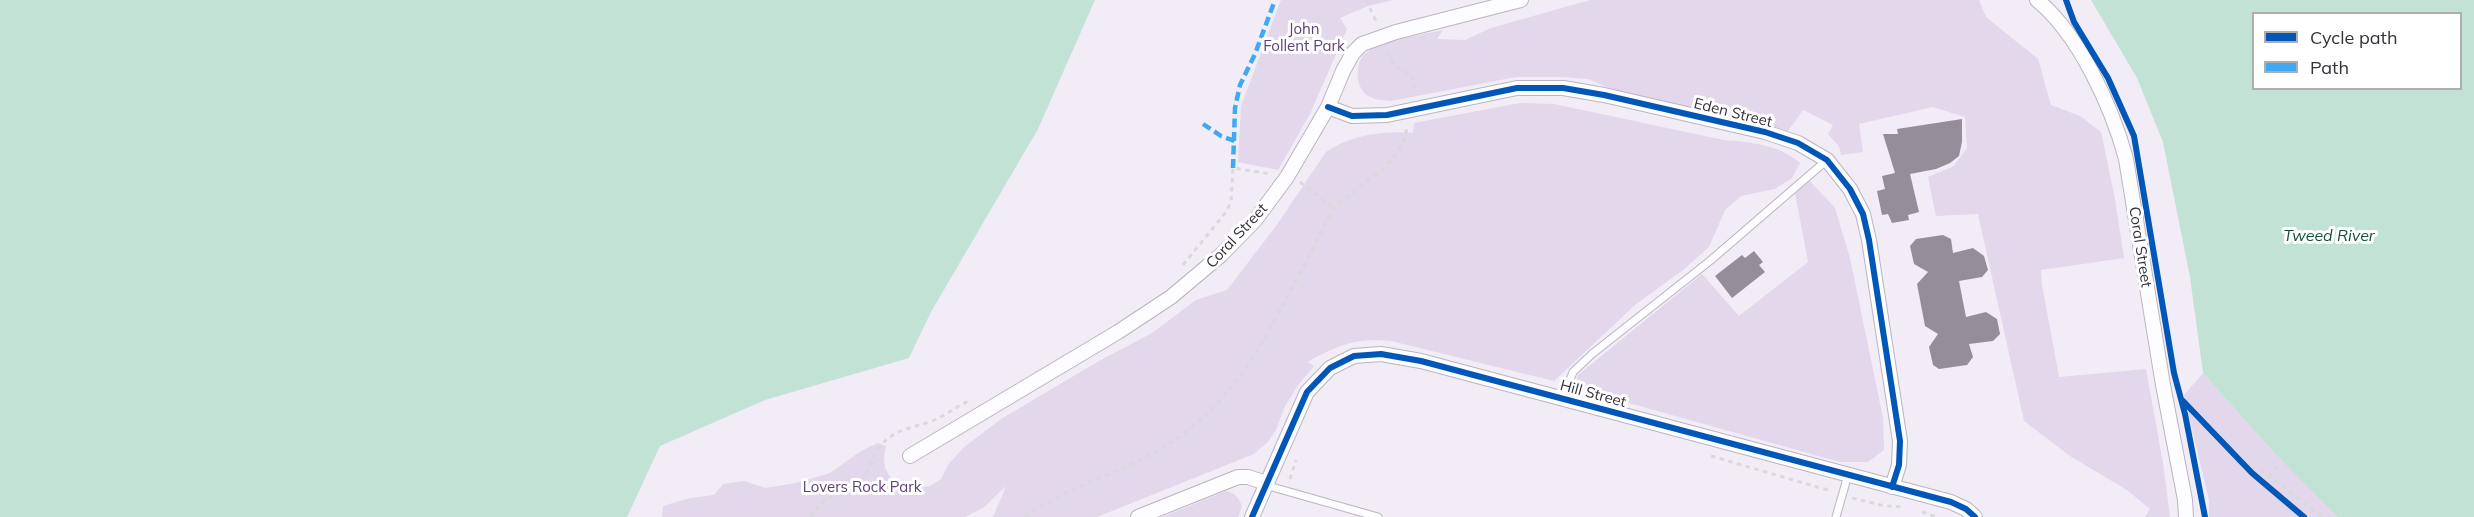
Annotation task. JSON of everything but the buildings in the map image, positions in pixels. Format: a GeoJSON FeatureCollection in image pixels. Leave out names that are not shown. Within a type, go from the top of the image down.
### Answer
{"type":"FeatureCollection","features":[{"type":"Feature","properties":{"kind":"street","name":"Coral Street"},"geometry":{"type":"LineString","coordinates":[[910,456],[1118,332],[1198,276],[1256,219],[1287,177],[1328,107],[1353,53],[1362,44],[1385,41],[1493,4],[1521,0]]}},
{"type":"Feature","properties":{"kind":"street","name":"Coral Street"},"geometry":{"type":"LineString","coordinates":[[2037,0],[2069,36],[2097,82],[2117,125],[2126,159],[2163,385],[2185,500],[2186,517]]}},
{"type":"Feature","properties":{"kind":"street","name":"Eden Street"},"geometry":{"type":"LineString","coordinates":[[1328,107],[1352,116],[1387,115],[1517,88],[1563,88],[1604,95],[1765,132],[1798,143],[1827,160],[1850,189],[1863,214],[1869,240],[1900,441],[1899,465],[1892,487]]}},
{"type":"Feature","properties":{"kind":"street","name":"Hill Street"},"geometry":{"type":"LineString","coordinates":[[1252,517],[1306,392],[1330,368],[1354,356],[1381,354],[1421,361],[1892,487],[1961,506],[1975,517]]}},
{"type":"Feature","properties":{"kind":"street"},"geometry":{"type":"LineString","coordinates":[[1138,517],[1232,478],[1244,477],[1265,484]]}},
{"type":"Feature","properties":{"kind":"lane"},"geometry":{"type":"LineString","coordinates":[[1563,399],[1573,372],[1592,354],[1711,260],[1827,160]]}},
{"type":"Feature","properties":{"kind":"lane"},"geometry":{"type":"LineString","coordinates":[[1836,517],[1848,475]]}},
{"type":"Feature","properties":{"kind":"lane"},"geometry":{"type":"LineString","coordinates":[[1265,484],[1378,517]]}},
{"type":"Feature","properties":{"kind":"path"},"geometry":{"type":"LineString","coordinates":[[1366,0],[1385,41],[1391,62],[1396,68],[1411,75],[1415,83],[1413,94]]}},
{"type":"Feature","properties":{"kind":"path"},"geometry":{"type":"LineString","coordinates":[[1025,517],[1044,503],[1108,475],[1177,438],[1206,416],[1240,377],[1261,346],[1334,208],[1396,156],[1405,140],[1407,125]]}},
{"type":"Feature","properties":{"kind":"path"},"geometry":{"type":"LineString","coordinates":[[1177,272],[1226,212],[1231,202],[1233,168]]}},
{"type":"Feature","properties":{"kind":"path"},"geometry":{"type":"LineString","coordinates":[[1303,183],[1334,208]]}},
{"type":"Feature","properties":{"kind":"path"},"geometry":{"type":"LineString","coordinates":[[811,517],[825,498],[858,484],[868,472],[879,447],[894,433],[938,418],[960,404],[980,397]]}},
{"type":"Feature","properties":{"kind":"path"},"geometry":{"type":"LineString","coordinates":[[1287,492],[1298,451]]}},
{"type":"Feature","properties":{"kind":"path"},"geometry":{"type":"LineString","coordinates":[[1710,455],[1823,487],[1842,495],[1885,506],[1907,507]]}},
{"type":"Feature","properties":{"kind":"path"},"geometry":{"type":"LineString","coordinates":[[2244,464],[2260,480]]}},
{"type":"Feature","properties":{"kind":"path"},"geometry":{"type":"LineString","coordinates":[[2269,476],[2277,466]]}},
{"type":"Feature","properties":{"kind":"path"},"geometry":{"type":"LineString","coordinates":[[2252,472],[2261,470],[2322,517]]}},
{"type":"Feature","properties":{"kind":"path"},"geometry":{"type":"LineString","coordinates":[[1917,510],[1937,517]]}},
{"type":"Feature","properties":{"kind":"green space","name":"John Follent Park"},"geometry":{"type":"Polygon","coordinates":[[[1281,0],[1393,0],[1368,6],[1340,18],[1347,29],[1310,114],[1278,170],[1238,162],[1241,106],[1281,0]]]}},
{"type":"Feature","properties":{"kind":"green space"},"geometry":{"type":"Polygon","coordinates":[[[1590,0],[1979,0],[1986,17],[2038,59],[2051,105],[2080,116],[2101,132],[2124,258],[2041,270],[2042,285],[2059,377],[2146,369],[2170,517],[2145,517],[2150,509],[2127,490],[2070,456],[2024,421],[1978,214],[1936,216],[1928,177],[1954,166],[1967,148],[1965,117],[1933,107],[1859,124],[1863,152],[1841,155],[1839,146],[1828,134],[1833,125],[1803,110],[1788,131],[1739,116],[1631,97],[1588,79],[1516,77],[1391,101],[1369,96],[1360,86],[1358,72],[1361,59],[1367,52],[1382,44],[1443,30],[1437,39],[1465,40],[1491,28],[1590,0]]]}},
{"type":"Feature","properties":{"kind":"green space","name":"Lovers Rock Park"},"geometry":{"type":"Polygon","coordinates":[[[1520,103],[1554,104],[1724,140],[1764,145],[1783,152],[1800,163],[1792,178],[1775,189],[1741,196],[1725,210],[1709,247],[1683,270],[1635,305],[1554,381],[1391,341],[1357,342],[1328,351],[1307,362],[1314,366],[1285,406],[1276,430],[1268,442],[1254,454],[1097,517],[993,517],[1006,486],[983,508],[965,517],[662,517],[663,506],[690,498],[714,495],[723,484],[744,481],[765,488],[796,483],[830,473],[861,451],[878,443],[886,446],[885,468],[892,480],[911,489],[930,486],[941,479],[948,465],[963,448],[1001,419],[1099,361],[1152,333],[1196,300],[1227,290],[1276,226],[1326,152],[1335,146],[1368,135],[1391,132],[1413,133],[1414,123],[1520,103]]]}},
{"type":"Feature","properties":{"kind":"green space"},"geometry":{"type":"Polygon","coordinates":[[[1810,181],[1835,208],[1850,258],[1883,418],[1884,450],[1868,462],[1840,462],[1575,388],[1578,375],[1702,274],[1739,316],[1808,262],[1795,193],[1810,181]]]}},
{"type":"Feature","properties":{"kind":"green space"},"geometry":{"type":"Polygon","coordinates":[[[2203,373],[2275,454],[2337,517],[2209,517],[2209,500],[2184,395],[2203,373]]]}},
{"type":"Feature","properties":{"kind":"green space"},"geometry":{"type":"Polygon","coordinates":[[[1226,491],[1238,498],[1241,503],[1238,517],[1162,517],[1226,491]]]}},
{"type":"Feature","properties":{"kind":"water"},"geometry":{"type":"Polygon","coordinates":[[[0,0],[1095,0],[1038,129],[931,312],[909,358],[765,400],[660,446],[627,517],[0,517],[0,0]]]}},
{"type":"Feature","properties":{"kind":"water","name":"Tweed River"},"geometry":{"type":"Polygon","coordinates":[[[2091,0],[2474,0],[2474,517],[2337,517],[2275,454],[2203,373],[2190,277],[2163,142],[2137,78],[2091,0]]]}},
{"type":"Feature","properties":{"kind":"marked path"},"geometry":{"type":"LineString","coordinates":[[1233,168],[1235,108],[1240,85],[1255,54],[1275,0]]}},
{"type":"Feature","properties":{"kind":"marked path"},"geometry":{"type":"LineString","coordinates":[[1203,124],[1221,136],[1235,141]]}},
{"type":"Feature","properties":{"kind":"cycle path"},"geometry":{"type":"LineString","coordinates":[[2066,0],[2074,22],[2108,78],[2134,136],[2174,373],[2185,414],[2205,517]]}},
{"type":"Feature","properties":{"kind":"cycle path"},"geometry":{"type":"LineString","coordinates":[[1328,107],[1352,116],[1387,115],[1517,88],[1563,88],[1604,95],[1765,132],[1798,143],[1827,160],[1850,189],[1863,214],[1869,240],[1900,441],[1899,465],[1892,487]]}},
{"type":"Feature","properties":{"kind":"cycle path"},"geometry":{"type":"LineString","coordinates":[[1252,517],[1307,392],[1330,368],[1354,356],[1381,354],[1421,361],[1951,502],[1966,509],[1975,517]]}},
{"type":"Feature","properties":{"kind":"cycle path"},"geometry":{"type":"LineString","coordinates":[[2183,401],[2252,473],[2304,517]]}}]}
